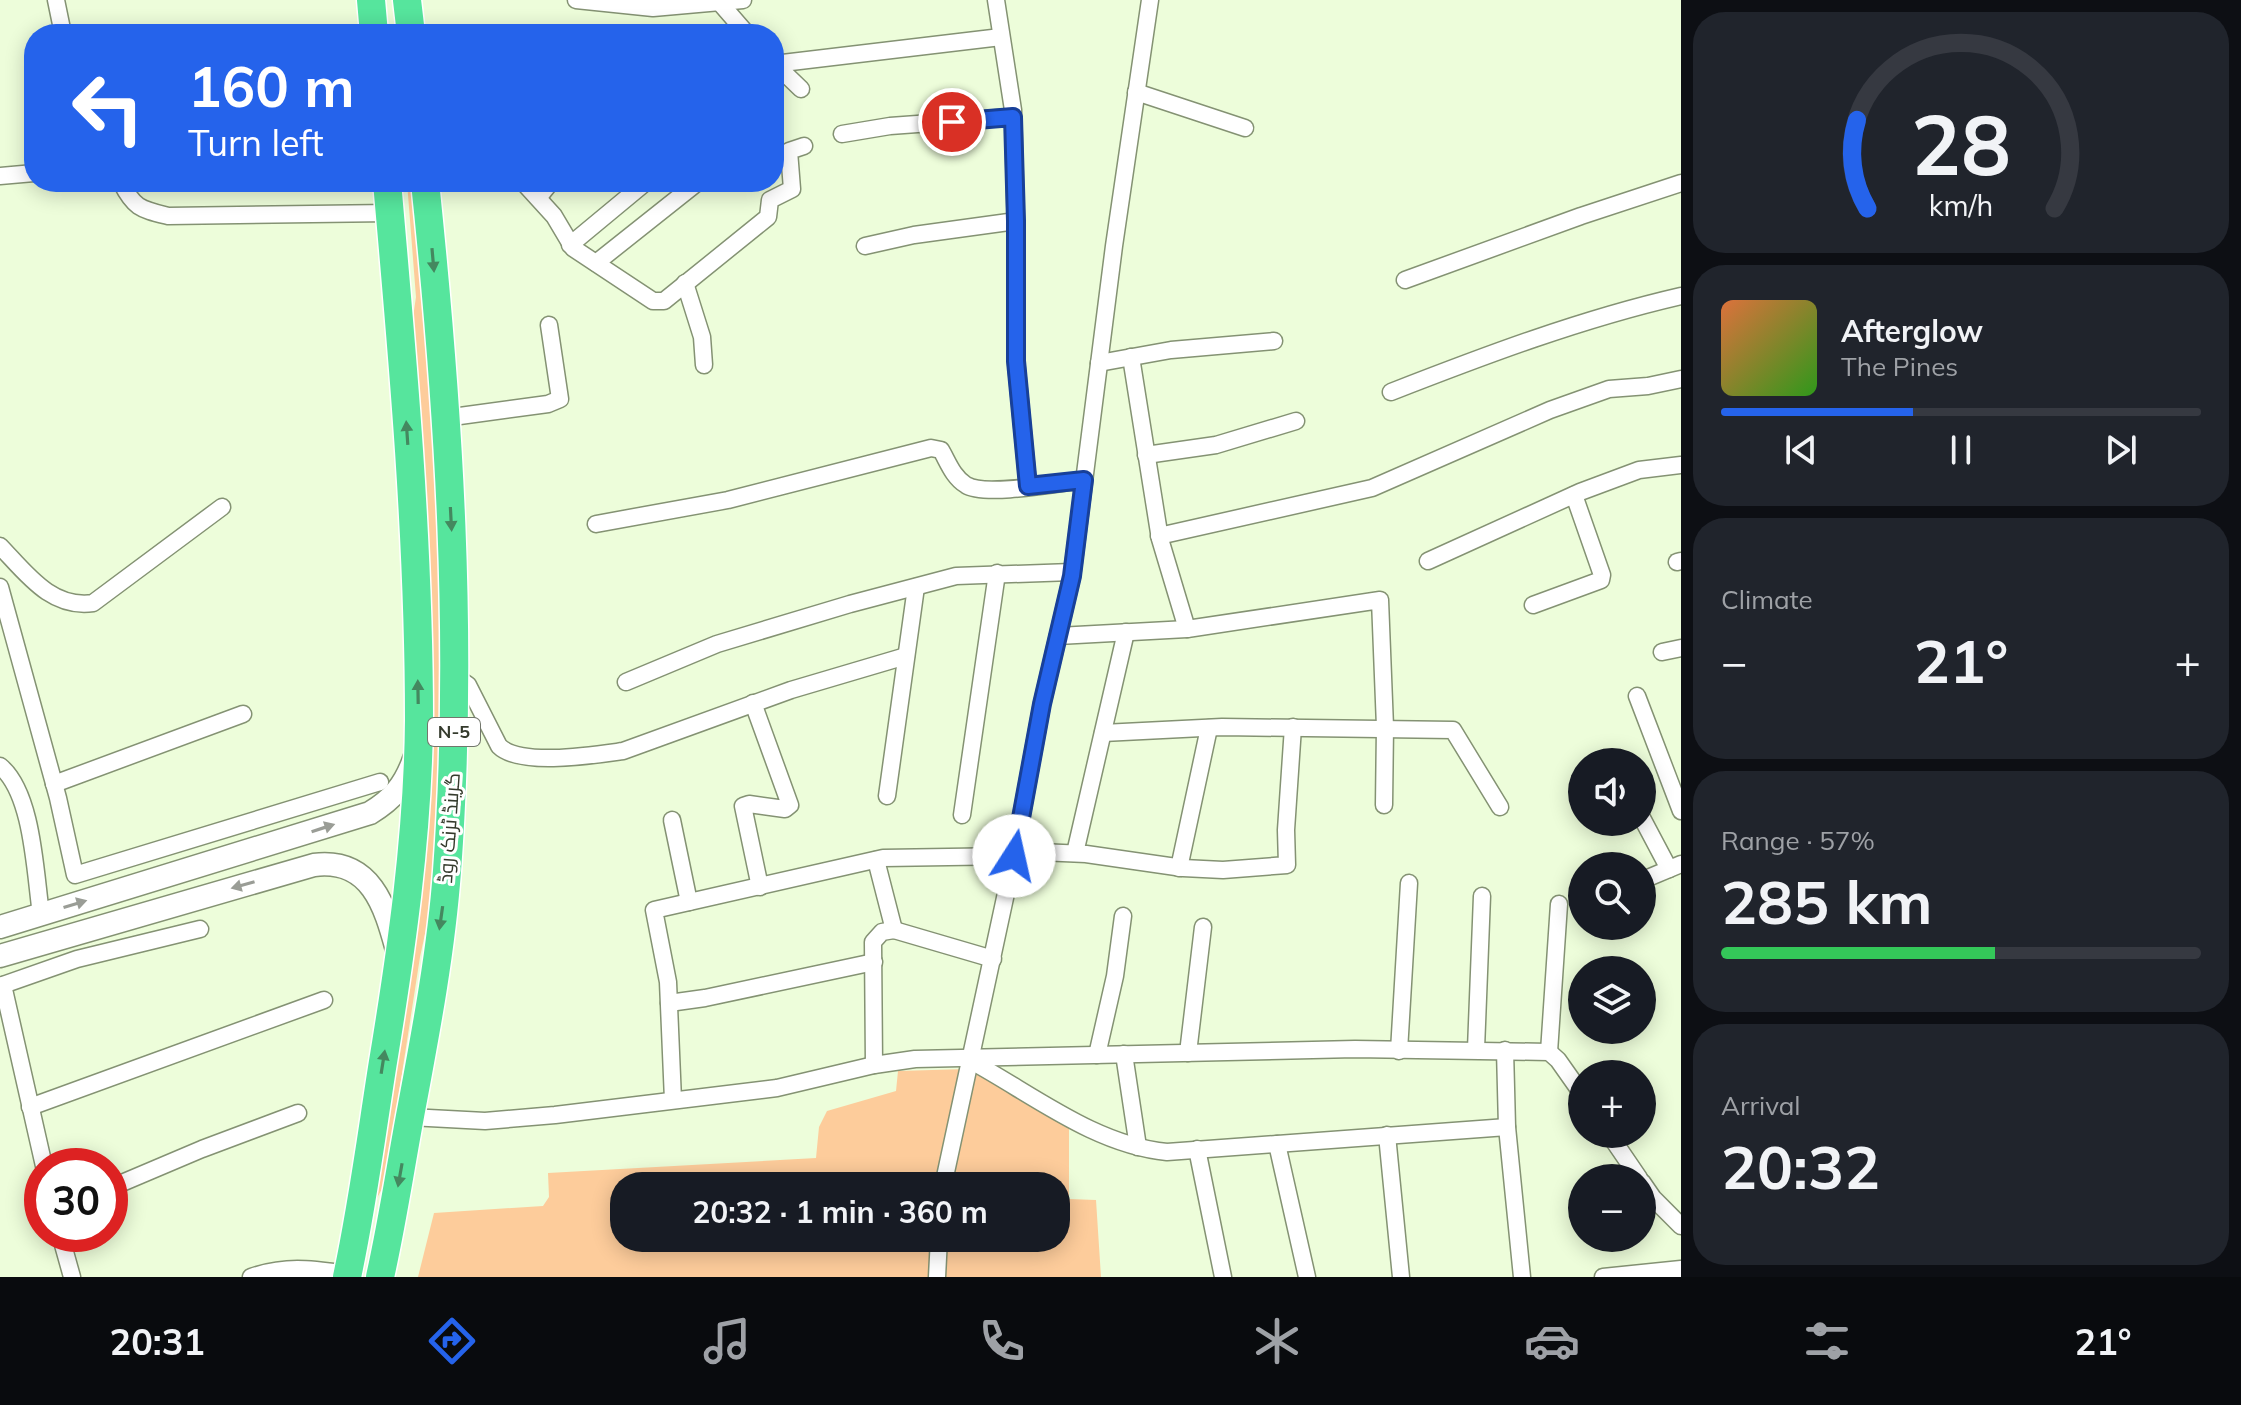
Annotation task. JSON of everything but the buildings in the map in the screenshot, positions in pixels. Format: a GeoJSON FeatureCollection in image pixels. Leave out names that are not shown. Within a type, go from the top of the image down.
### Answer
{"type":"FeatureCollection","features":[{"type":"Feature","properties":{"kind":"highway"},"geometry":{"type":"LineString","coordinates":[[371,0],[373,24]]}},
{"type":"Feature","properties":{"kind":"highway"},"geometry":{"type":"LineString","coordinates":[[407,0],[410,24]]}},
{"type":"Feature","properties":{"kind":"highway","name":"گرینڈ ٹرنک روڈ"},"geometry":{"type":"LineString","coordinates":[[347,1276],[358,1226],[400,959],[415,816],[418,747],[415,554],[388,192]]}},
{"type":"Feature","properties":{"kind":"highway","name":"گرینڈ ٹرنک روڈ"},"geometry":{"type":"LineString","coordinates":[[380,1277],[423,1053],[447,874],[455,676],[453,540],[427,192]]}},
{"type":"Feature","properties":{"kind":"highway"},"geometry":{"type":"LineString","coordinates":[[358,1226],[390,1234]]}},
{"type":"Feature","properties":{"kind":"main road"},"geometry":{"type":"LineString","coordinates":[[0,927],[370,813],[386,803],[404,784],[418,747]]}},
{"type":"Feature","properties":{"kind":"main road"},"geometry":{"type":"LineString","coordinates":[[0,956],[314,865],[332,863],[351,871],[375,890],[400,959]]}},
{"type":"Feature","properties":{"kind":"street"},"geometry":{"type":"LineString","coordinates":[[56,0],[61,24]]}},
{"type":"Feature","properties":{"kind":"street"},"geometry":{"type":"LineString","coordinates":[[576,0],[653,8],[681,3],[721,4],[743,0]]}},
{"type":"Feature","properties":{"kind":"street"},"geometry":{"type":"LineString","coordinates":[[996,0],[1013,117],[1016,361],[1028,486]]}},
{"type":"Feature","properties":{"kind":"street"},"geometry":{"type":"LineString","coordinates":[[946,1172],[1072,572],[1150,0]]}},
{"type":"Feature","properties":{"kind":"street"},"geometry":{"type":"LineString","coordinates":[[721,4],[738,24]]}},
{"type":"Feature","properties":{"kind":"street"},"geometry":{"type":"LineString","coordinates":[[784,63],[1001,37]]}},
{"type":"Feature","properties":{"kind":"street"},"geometry":{"type":"LineString","coordinates":[[784,73],[801,89]]}},
{"type":"Feature","properties":{"kind":"street"},"geometry":{"type":"LineString","coordinates":[[1136,92],[1245,128]]}},
{"type":"Feature","properties":{"kind":"street"},"geometry":{"type":"LineString","coordinates":[[842,134],[890,126],[1013,117]]}},
{"type":"Feature","properties":{"kind":"street"},"geometry":{"type":"LineString","coordinates":[[532,192],[554,216],[570,245],[653,301],[664,301],[768,217],[770,200],[792,189],[789,151],[804,146]]}},
{"type":"Feature","properties":{"kind":"street"},"geometry":{"type":"LineString","coordinates":[[0,176],[24,174]]}},
{"type":"Feature","properties":{"kind":"street"},"geometry":{"type":"LineString","coordinates":[[1405,280],[1681,183]]}},
{"type":"Feature","properties":{"kind":"street"},"geometry":{"type":"LineString","coordinates":[[126,192],[131,203],[143,210],[168,216],[390,213]]}},
{"type":"Feature","properties":{"kind":"street"},"geometry":{"type":"LineString","coordinates":[[538,198],[543,192]]}},
{"type":"Feature","properties":{"kind":"street"},"geometry":{"type":"LineString","coordinates":[[570,245],[634,192]]}},
{"type":"Feature","properties":{"kind":"street"},"geometry":{"type":"LineString","coordinates":[[596,263],[685,192]]}},
{"type":"Feature","properties":{"kind":"street"},"geometry":{"type":"LineString","coordinates":[[865,246],[914,235],[1016,221]]}},
{"type":"Feature","properties":{"kind":"street"},"geometry":{"type":"LineString","coordinates":[[685,283],[702,337],[704,365]]}},
{"type":"Feature","properties":{"kind":"street"},"geometry":{"type":"LineString","coordinates":[[1391,392],[1615,311],[1681,296]]}},
{"type":"Feature","properties":{"kind":"street"},"geometry":{"type":"LineString","coordinates":[[445,418],[548,404],[560,399],[549,325]]}},
{"type":"Feature","properties":{"kind":"street"},"geometry":{"type":"LineString","coordinates":[[1099,363],[1171,350],[1274,341]]}},
{"type":"Feature","properties":{"kind":"street"},"geometry":{"type":"LineString","coordinates":[[1131,357],[1159,536],[1187,629]]}},
{"type":"Feature","properties":{"kind":"street"},"geometry":{"type":"LineString","coordinates":[[1159,536],[1372,488],[1550,410],[1609,389],[1681,379]]}},
{"type":"Feature","properties":{"kind":"street"},"geometry":{"type":"LineString","coordinates":[[1146,455],[1216,445],[1296,421]]}},
{"type":"Feature","properties":{"kind":"street"},"geometry":{"type":"LineString","coordinates":[[596,524],[728,500],[931,448],[941,450],[956,476],[968,487],[987,490],[1084,480]]}},
{"type":"Feature","properties":{"kind":"street"},"geometry":{"type":"LineString","coordinates":[[1428,561],[1574,495],[1639,470],[1681,465]]}},
{"type":"Feature","properties":{"kind":"street"},"geometry":{"type":"LineString","coordinates":[[1533,605],[1601,580],[1602,575],[1574,495]]}},
{"type":"Feature","properties":{"kind":"street"},"geometry":{"type":"LineString","coordinates":[[0,546],[47,594],[74,602],[93,603],[222,507]]}},
{"type":"Feature","properties":{"kind":"street"},"geometry":{"type":"LineString","coordinates":[[626,682],[717,644],[956,576],[1072,572]]}},
{"type":"Feature","properties":{"kind":"street"},"geometry":{"type":"LineString","coordinates":[[962,815],[997,573]]}},
{"type":"Feature","properties":{"kind":"street"},"geometry":{"type":"LineString","coordinates":[[0,587],[54,784],[75,875],[380,782]]}},
{"type":"Feature","properties":{"kind":"street"},"geometry":{"type":"LineString","coordinates":[[887,796],[916,587]]}},
{"type":"Feature","properties":{"kind":"street"},"geometry":{"type":"LineString","coordinates":[[1058,636],[1187,629],[1380,600],[1385,727],[1384,805]]}},
{"type":"Feature","properties":{"kind":"street"},"geometry":{"type":"LineString","coordinates":[[1075,853],[1126,632]]}},
{"type":"Feature","properties":{"kind":"street"},"geometry":{"type":"LineString","coordinates":[[1662,652],[1681,648]]}},
{"type":"Feature","properties":{"kind":"street"},"geometry":{"type":"LineString","coordinates":[[455,676],[468,685],[499,746],[506,753],[529,757],[594,755],[623,751],[753,703],[906,656]]}},
{"type":"Feature","properties":{"kind":"street"},"geometry":{"type":"LineString","coordinates":[[1637,696],[1681,811]]}},
{"type":"Feature","properties":{"kind":"street"},"geometry":{"type":"LineString","coordinates":[[753,703],[790,805],[785,809],[749,804],[743,806],[760,887]]}},
{"type":"Feature","properties":{"kind":"street"},"geometry":{"type":"LineString","coordinates":[[54,784],[243,714]]}},
{"type":"Feature","properties":{"kind":"street"},"geometry":{"type":"LineString","coordinates":[[1103,733],[1293,727],[1453,730],[1500,807]]}},
{"type":"Feature","properties":{"kind":"street"},"geometry":{"type":"LineString","coordinates":[[673,1100],[668,982],[654,910],[876,860],[1075,853],[1179,868],[1223,870],[1287,865],[1286,830],[1293,727]]}},
{"type":"Feature","properties":{"kind":"street"},"geometry":{"type":"LineString","coordinates":[[1179,868],[1209,728]]}},
{"type":"Feature","properties":{"kind":"street"},"geometry":{"type":"LineString","coordinates":[[0,766],[12,776],[23,804],[41,914]]}},
{"type":"Feature","properties":{"kind":"street"},"geometry":{"type":"LineString","coordinates":[[672,820],[689,902]]}},
{"type":"Feature","properties":{"kind":"street"},"geometry":{"type":"LineString","coordinates":[[1654,836],[1675,867],[1656,875]]}},
{"type":"Feature","properties":{"kind":"street"},"geometry":{"type":"LineString","coordinates":[[876,860],[894,930]]}},
{"type":"Feature","properties":{"kind":"street"},"geometry":{"type":"LineString","coordinates":[[1399,1051],[1409,883]]}},
{"type":"Feature","properties":{"kind":"street"},"geometry":{"type":"LineString","coordinates":[[1476,1049],[1482,896]]}},
{"type":"Feature","properties":{"kind":"street"},"geometry":{"type":"LineString","coordinates":[[1549,1052],[1559,904]]}},
{"type":"Feature","properties":{"kind":"street"},"geometry":{"type":"LineString","coordinates":[[1097,1055],[1115,976],[1123,916]]}},
{"type":"Feature","properties":{"kind":"street"},"geometry":{"type":"LineString","coordinates":[[1188,1053],[1203,927]]}},
{"type":"Feature","properties":{"kind":"street"},"geometry":{"type":"LineString","coordinates":[[40,1148],[2,985],[77,959],[200,929]]}},
{"type":"Feature","properties":{"kind":"street"},"geometry":{"type":"LineString","coordinates":[[874,1065],[873,942],[882,932],[894,930],[993,959]]}},
{"type":"Feature","properties":{"kind":"street"},"geometry":{"type":"LineString","coordinates":[[669,1003],[874,962]]}},
{"type":"Feature","properties":{"kind":"street"},"geometry":{"type":"LineString","coordinates":[[30,1107],[324,1000]]}},
{"type":"Feature","properties":{"kind":"street"},"geometry":{"type":"LineString","coordinates":[[410,1117],[485,1121],[673,1100],[777,1088],[874,1065],[915,1059],[1476,1049],[1549,1052],[1568,1074]]}},
{"type":"Feature","properties":{"kind":"street"},"geometry":{"type":"LineString","coordinates":[[1505,1050],[1507,1127],[1522,1277]]}},
{"type":"Feature","properties":{"kind":"street"},"geometry":{"type":"LineString","coordinates":[[1124,1054],[1138,1147]]}},
{"type":"Feature","properties":{"kind":"street"},"geometry":{"type":"LineString","coordinates":[[969,1060],[1098,1131],[1138,1147],[1167,1152],[1507,1127]]}},
{"type":"Feature","properties":{"kind":"street"},"geometry":{"type":"LineString","coordinates":[[128,1180],[298,1113]]}},
{"type":"Feature","properties":{"kind":"street"},"geometry":{"type":"LineString","coordinates":[[1387,1135],[1401,1277]]}},
{"type":"Feature","properties":{"kind":"street"},"geometry":{"type":"LineString","coordinates":[[1277,1144],[1307,1277]]}},
{"type":"Feature","properties":{"kind":"street"},"geometry":{"type":"LineString","coordinates":[[1197,1149],[1223,1277]]}},
{"type":"Feature","properties":{"kind":"street"},"geometry":{"type":"LineString","coordinates":[[1656,1201],[1681,1226]]}},
{"type":"Feature","properties":{"kind":"street"},"geometry":{"type":"LineString","coordinates":[[65,1252],[72,1277]]}},
{"type":"Feature","properties":{"kind":"street"},"geometry":{"type":"LineString","coordinates":[[937,1277],[938,1252]]}},
{"type":"Feature","properties":{"kind":"street"},"geometry":{"type":"LineString","coordinates":[[251,1277],[274,1269],[301,1268],[347,1276]]}},
{"type":"Feature","properties":{"kind":"street"},"geometry":{"type":"LineString","coordinates":[[1603,1277],[1670,1272]]}},
{"type":"Feature","properties":{"kind":"shaded area"},"geometry":{"type":"Polygon","coordinates":[[[408,192],[419,192],[446,544],[436,883],[420,957],[385,1183],[377,1198],[370,1195],[402,997],[412,324],[416,297],[408,192]]]}},
{"type":"Feature","properties":{"kind":"shaded area"},"geometry":{"type":"Polygon","coordinates":[[[967,1069],[1001,1083],[1069,1126],[1069,1172],[610,1172],[610,1252],[1070,1252],[1070,1199],[1096,1200],[1101,1277],[418,1277],[434,1213],[543,1206],[549,1197],[548,1173],[816,1158],[819,1127],[827,1111],[896,1091],[898,1071],[967,1069]]]}},
{"type":"Feature","properties":{"kind":"route"},"geometry":{"type":"LineString","coordinates":[[952,122],[1013,117],[1016,361],[1028,486],[1084,480],[1072,576],[1042,704],[1014,856]]}}]}
